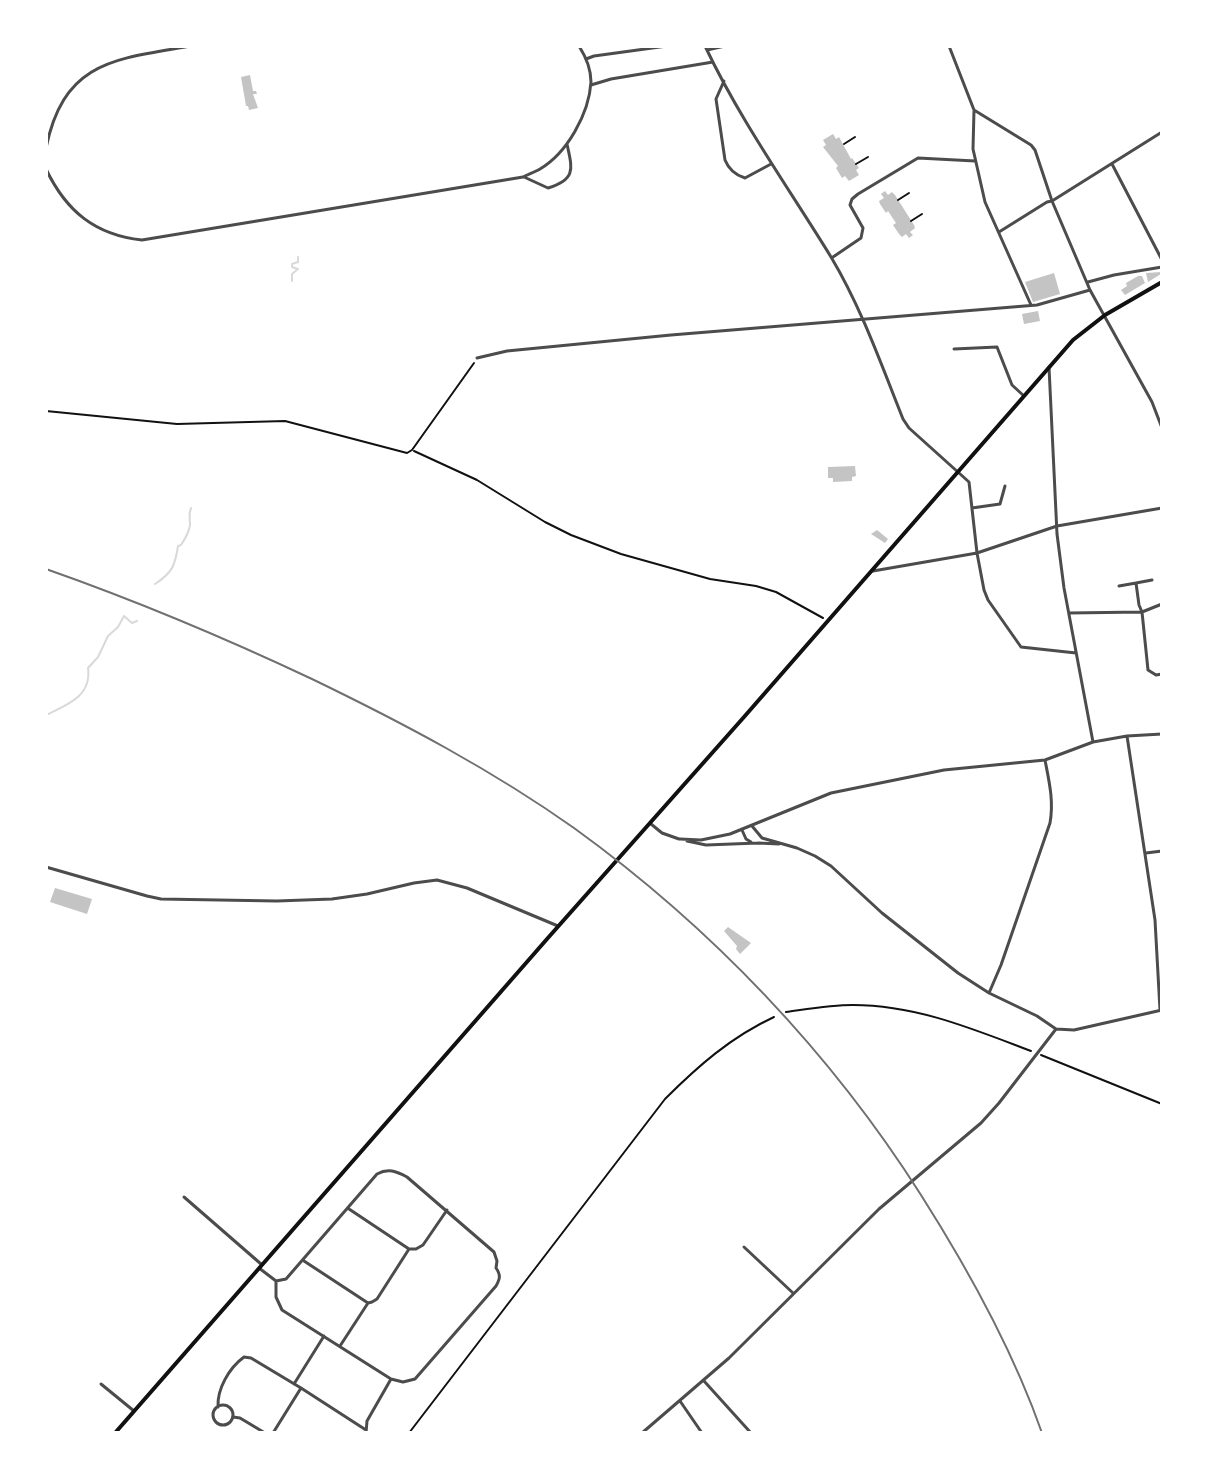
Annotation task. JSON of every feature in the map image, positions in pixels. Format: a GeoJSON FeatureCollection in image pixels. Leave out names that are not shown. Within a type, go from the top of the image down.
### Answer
{"type":"FeatureCollection","features":[{"type":"Feature","properties":{"kind":"main road"},"geometry":{"type":"LineString","coordinates":[[115,1433],[1049,367],[1080,333],[1162,282]]}},
{"type":"Feature","properties":{"kind":"street"},"geometry":{"type":"LineString","coordinates":[[46,147],[61,103],[72,87],[89,72],[119,60],[191,46]]}},
{"type":"Feature","properties":{"kind":"street"},"geometry":{"type":"LineString","coordinates":[[46,172],[70,206],[86,220],[116,235],[142,240],[523,177],[542,168],[559,154],[581,120],[591,85],[586,59],[579,46]]}},
{"type":"Feature","properties":{"kind":"street"},"geometry":{"type":"LineString","coordinates":[[586,59],[667,46]]}},
{"type":"Feature","properties":{"kind":"street"},"geometry":{"type":"LineString","coordinates":[[725,46],[706,48],[771,164],[859,308],[903,419],[918,437],[969,482],[977,553],[988,600],[1018,645],[1076,653]]}},
{"type":"Feature","properties":{"kind":"street"},"geometry":{"type":"LineString","coordinates":[[949,46],[974,110],[973,149],[985,202],[1031,305]]}},
{"type":"Feature","properties":{"kind":"street"},"geometry":{"type":"LineString","coordinates":[[591,85],[713,62]]}},
{"type":"Feature","properties":{"kind":"street"},"geometry":{"type":"LineString","coordinates":[[724,81],[716,99],[728,167],[745,178],[771,164]]}},
{"type":"Feature","properties":{"kind":"street"},"geometry":{"type":"LineString","coordinates":[[974,110],[1031,145],[1039,158],[1052,201],[1090,290],[1156,410],[1162,428]]}},
{"type":"Feature","properties":{"kind":"street"},"geometry":{"type":"LineString","coordinates":[[999,232],[1162,132]]}},
{"type":"Feature","properties":{"kind":"street"},"geometry":{"type":"LineString","coordinates":[[523,177],[548,188],[571,173],[567,144]]}},
{"type":"Feature","properties":{"kind":"street"},"geometry":{"type":"LineString","coordinates":[[831,258],[861,238],[863,228],[850,205],[858,194],[918,158],[975,161]]}},
{"type":"Feature","properties":{"kind":"street"},"geometry":{"type":"LineString","coordinates":[[1111,163],[1162,260]]}},
{"type":"Feature","properties":{"kind":"street"},"geometry":{"type":"LineString","coordinates":[[1087,282],[1162,267]]}},
{"type":"Feature","properties":{"kind":"street"},"geometry":{"type":"LineString","coordinates":[[477,358],[507,351],[587,343],[1031,305],[1090,290]]}},
{"type":"Feature","properties":{"kind":"street"},"geometry":{"type":"LineString","coordinates":[[954,349],[997,347],[1012,385],[1024,396]]}},
{"type":"Feature","properties":{"kind":"street"},"geometry":{"type":"LineString","coordinates":[[1049,367],[1057,526],[1069,613],[1093,742]]}},
{"type":"Feature","properties":{"kind":"street"},"geometry":{"type":"LineString","coordinates":[[1156,410],[1162,407]]}},
{"type":"Feature","properties":{"kind":"street"},"geometry":{"type":"LineString","coordinates":[[972,508],[1000,504],[1005,486]]}},
{"type":"Feature","properties":{"kind":"street"},"geometry":{"type":"LineString","coordinates":[[871,571],[977,553],[1057,526],[1162,508]]}},
{"type":"Feature","properties":{"kind":"street"},"geometry":{"type":"LineString","coordinates":[[1119,586],[1152,580]]}},
{"type":"Feature","properties":{"kind":"street"},"geometry":{"type":"LineString","coordinates":[[1136,583],[1148,670],[1156,675],[1162,674]]}},
{"type":"Feature","properties":{"kind":"street"},"geometry":{"type":"LineString","coordinates":[[1069,613],[1142,612],[1162,604]]}},
{"type":"Feature","properties":{"kind":"street"},"geometry":{"type":"LineString","coordinates":[[680,839],[717,838],[847,788],[944,770],[1045,760],[1093,742],[1162,734]]}},
{"type":"Feature","properties":{"kind":"street"},"geometry":{"type":"LineString","coordinates":[[752,826],[762,838],[815,856],[831,866],[958,973],[1056,1029],[1074,1030],[1161,1010],[1155,920],[1127,736]]}},
{"type":"Feature","properties":{"kind":"street"},"geometry":{"type":"LineString","coordinates":[[989,993],[1050,823],[1052,795],[1045,760]]}},
{"type":"Feature","properties":{"kind":"street"},"geometry":{"type":"LineString","coordinates":[[649,822],[662,833],[706,845],[782,844]]}},
{"type":"Feature","properties":{"kind":"street"},"geometry":{"type":"LineString","coordinates":[[742,830],[746,839],[758,843]]}},
{"type":"Feature","properties":{"kind":"street"},"geometry":{"type":"LineString","coordinates":[[1145,853],[1162,851]]}},
{"type":"Feature","properties":{"kind":"street"},"geometry":{"type":"LineString","coordinates":[[46,867],[161,899],[332,899],[437,880],[467,888],[558,926]]}},
{"type":"Feature","properties":{"kind":"street"},"geometry":{"type":"LineString","coordinates":[[642,1433],[749,1339],[879,1209],[981,1123],[1056,1029]]}},
{"type":"Feature","properties":{"kind":"street"},"geometry":{"type":"LineString","coordinates":[[184,1197],[276,1281],[276,1297],[280,1307],[391,1379],[403,1382],[415,1379],[500,1280],[500,1273],[496,1268],[494,1252],[407,1177],[389,1170],[377,1174],[286,1279],[276,1281]]}},
{"type":"Feature","properties":{"kind":"street"},"geometry":{"type":"LineString","coordinates":[[348,1208],[409,1249],[423,1245],[447,1210]]}},
{"type":"Feature","properties":{"kind":"street"},"geometry":{"type":"LineString","coordinates":[[744,1247],[793,1293]]}},
{"type":"Feature","properties":{"kind":"street"},"geometry":{"type":"LineString","coordinates":[[340,1346],[368,1303],[377,1299],[409,1249]]}},
{"type":"Feature","properties":{"kind":"street"},"geometry":{"type":"LineString","coordinates":[[303,1260],[368,1303]]}},
{"type":"Feature","properties":{"kind":"street"},"geometry":{"type":"LineString","coordinates":[[294,1384],[324,1336]]}},
{"type":"Feature","properties":{"kind":"street"},"geometry":{"type":"LineString","coordinates":[[233,1417],[223,1426],[217,1424],[213,1415],[218,1407],[221,1387],[244,1357],[251,1358],[301,1388],[366,1431],[367,1421],[391,1379]]}},
{"type":"Feature","properties":{"kind":"street"},"geometry":{"type":"LineString","coordinates":[[704,1381],[751,1433]]}},
{"type":"Feature","properties":{"kind":"street"},"geometry":{"type":"LineString","coordinates":[[101,1384],[134,1411]]}},
{"type":"Feature","properties":{"kind":"street"},"geometry":{"type":"LineString","coordinates":[[273,1433],[301,1388]]}},
{"type":"Feature","properties":{"kind":"street"},"geometry":{"type":"LineString","coordinates":[[680,1401],[702,1433]]}},
{"type":"Feature","properties":{"kind":"street"},"geometry":{"type":"LineString","coordinates":[[218,1407],[224,1405],[230,1408],[233,1417]]}},
{"type":"Feature","properties":{"kind":"street"},"geometry":{"type":"LineString","coordinates":[[233,1417],[265,1433]]}},
{"type":"Feature","properties":{"kind":"path"},"geometry":{"type":"LineString","coordinates":[[844,144],[855,137]]}},
{"type":"Feature","properties":{"kind":"path"},"geometry":{"type":"LineString","coordinates":[[856,164],[868,157]]}},
{"type":"Feature","properties":{"kind":"path"},"geometry":{"type":"LineString","coordinates":[[898,200],[909,193]]}},
{"type":"Feature","properties":{"kind":"path"},"geometry":{"type":"LineString","coordinates":[[911,221],[922,214]]}},
{"type":"Feature","properties":{"kind":"path"},"geometry":{"type":"LineString","coordinates":[[46,411],[177,424],[285,421],[407,453],[477,358]]}},
{"type":"Feature","properties":{"kind":"path"},"geometry":{"type":"LineString","coordinates":[[412,450],[492,488],[557,529],[595,545],[710,579],[776,592],[827,620]]}},
{"type":"Feature","properties":{"kind":"path"},"geometry":{"type":"LineString","coordinates":[[786,1012],[852,1005],[888,1007],[964,1025],[1162,1104]]}},
{"type":"Feature","properties":{"kind":"path"},"geometry":{"type":"LineString","coordinates":[[409,1433],[665,1099],[691,1072],[729,1041],[774,1017]]}},
{"type":"Feature","properties":{"kind":"building"},"geometry":{"type":"Polygon","coordinates":[[[250,75],[258,108],[249,110],[241,77],[250,75]]]}},
{"type":"Feature","properties":{"kind":"building"},"geometry":{"type":"Polygon","coordinates":[[[833,134],[836,139],[839,137],[859,168],[856,170],[859,175],[849,181],[845,176],[842,178],[836,168],[838,166],[823,147],[826,145],[823,140],[833,134]]]}},
{"type":"Feature","properties":{"kind":"building"},"geometry":{"type":"Polygon","coordinates":[[[885,191],[888,195],[892,192],[895,195],[914,225],[910,232],[913,235],[909,238],[906,234],[902,237],[899,234],[893,225],[896,223],[880,204],[879,201],[884,198],[881,194],[885,191]]]}},
{"type":"Feature","properties":{"kind":"building"},"geometry":{"type":"Polygon","coordinates":[[[1054,273],[1060,294],[1033,302],[1025,282],[1054,273]]]}},
{"type":"Feature","properties":{"kind":"building"},"geometry":{"type":"Polygon","coordinates":[[[1146,273],[1161,274],[1148,282],[1146,273]]]}},
{"type":"Feature","properties":{"kind":"building"},"geometry":{"type":"Polygon","coordinates":[[[1142,276],[1145,283],[1125,295],[1121,290],[1142,276]]]}},
{"type":"Feature","properties":{"kind":"building"},"geometry":{"type":"Polygon","coordinates":[[[1038,311],[1040,321],[1024,324],[1022,314],[1038,311]]]}},
{"type":"Feature","properties":{"kind":"building"},"geometry":{"type":"Polygon","coordinates":[[[855,466],[856,476],[852,477],[852,481],[833,482],[833,478],[828,478],[828,467],[855,466]]]}},
{"type":"Feature","properties":{"kind":"building"},"geometry":{"type":"Polygon","coordinates":[[[877,530],[888,539],[885,543],[871,534],[877,530]]]}},
{"type":"Feature","properties":{"kind":"building"},"geometry":{"type":"Polygon","coordinates":[[[55,888],[92,899],[87,914],[50,902],[55,888]]]}},
{"type":"Feature","properties":{"kind":"building"},"geometry":{"type":"Polygon","coordinates":[[[728,927],[751,943],[740,954],[724,931],[728,927]]]}},
{"type":"Feature","properties":{"kind":"waterway"},"geometry":{"type":"LineString","coordinates":[[292,281],[292,274],[298,269],[292,264],[298,262],[298,257]]}},
{"type":"Feature","properties":{"kind":"waterway"},"geometry":{"type":"LineString","coordinates":[[155,584],[174,564],[178,546],[189,530],[191,508]]}},
{"type":"Feature","properties":{"kind":"waterway"},"geometry":{"type":"LineString","coordinates":[[46,715],[82,693],[88,668],[124,616],[132,623],[137,621]]}},
{"type":"Feature","properties":{"kind":"railway"},"geometry":{"type":"LineString","coordinates":[[46,569],[247,649],[413,730],[479,767],[574,828],[673,907],[765,995],[808,1043],[886,1143],[939,1223],[972,1281],[1017,1371],[1042,1433]]}}]}
